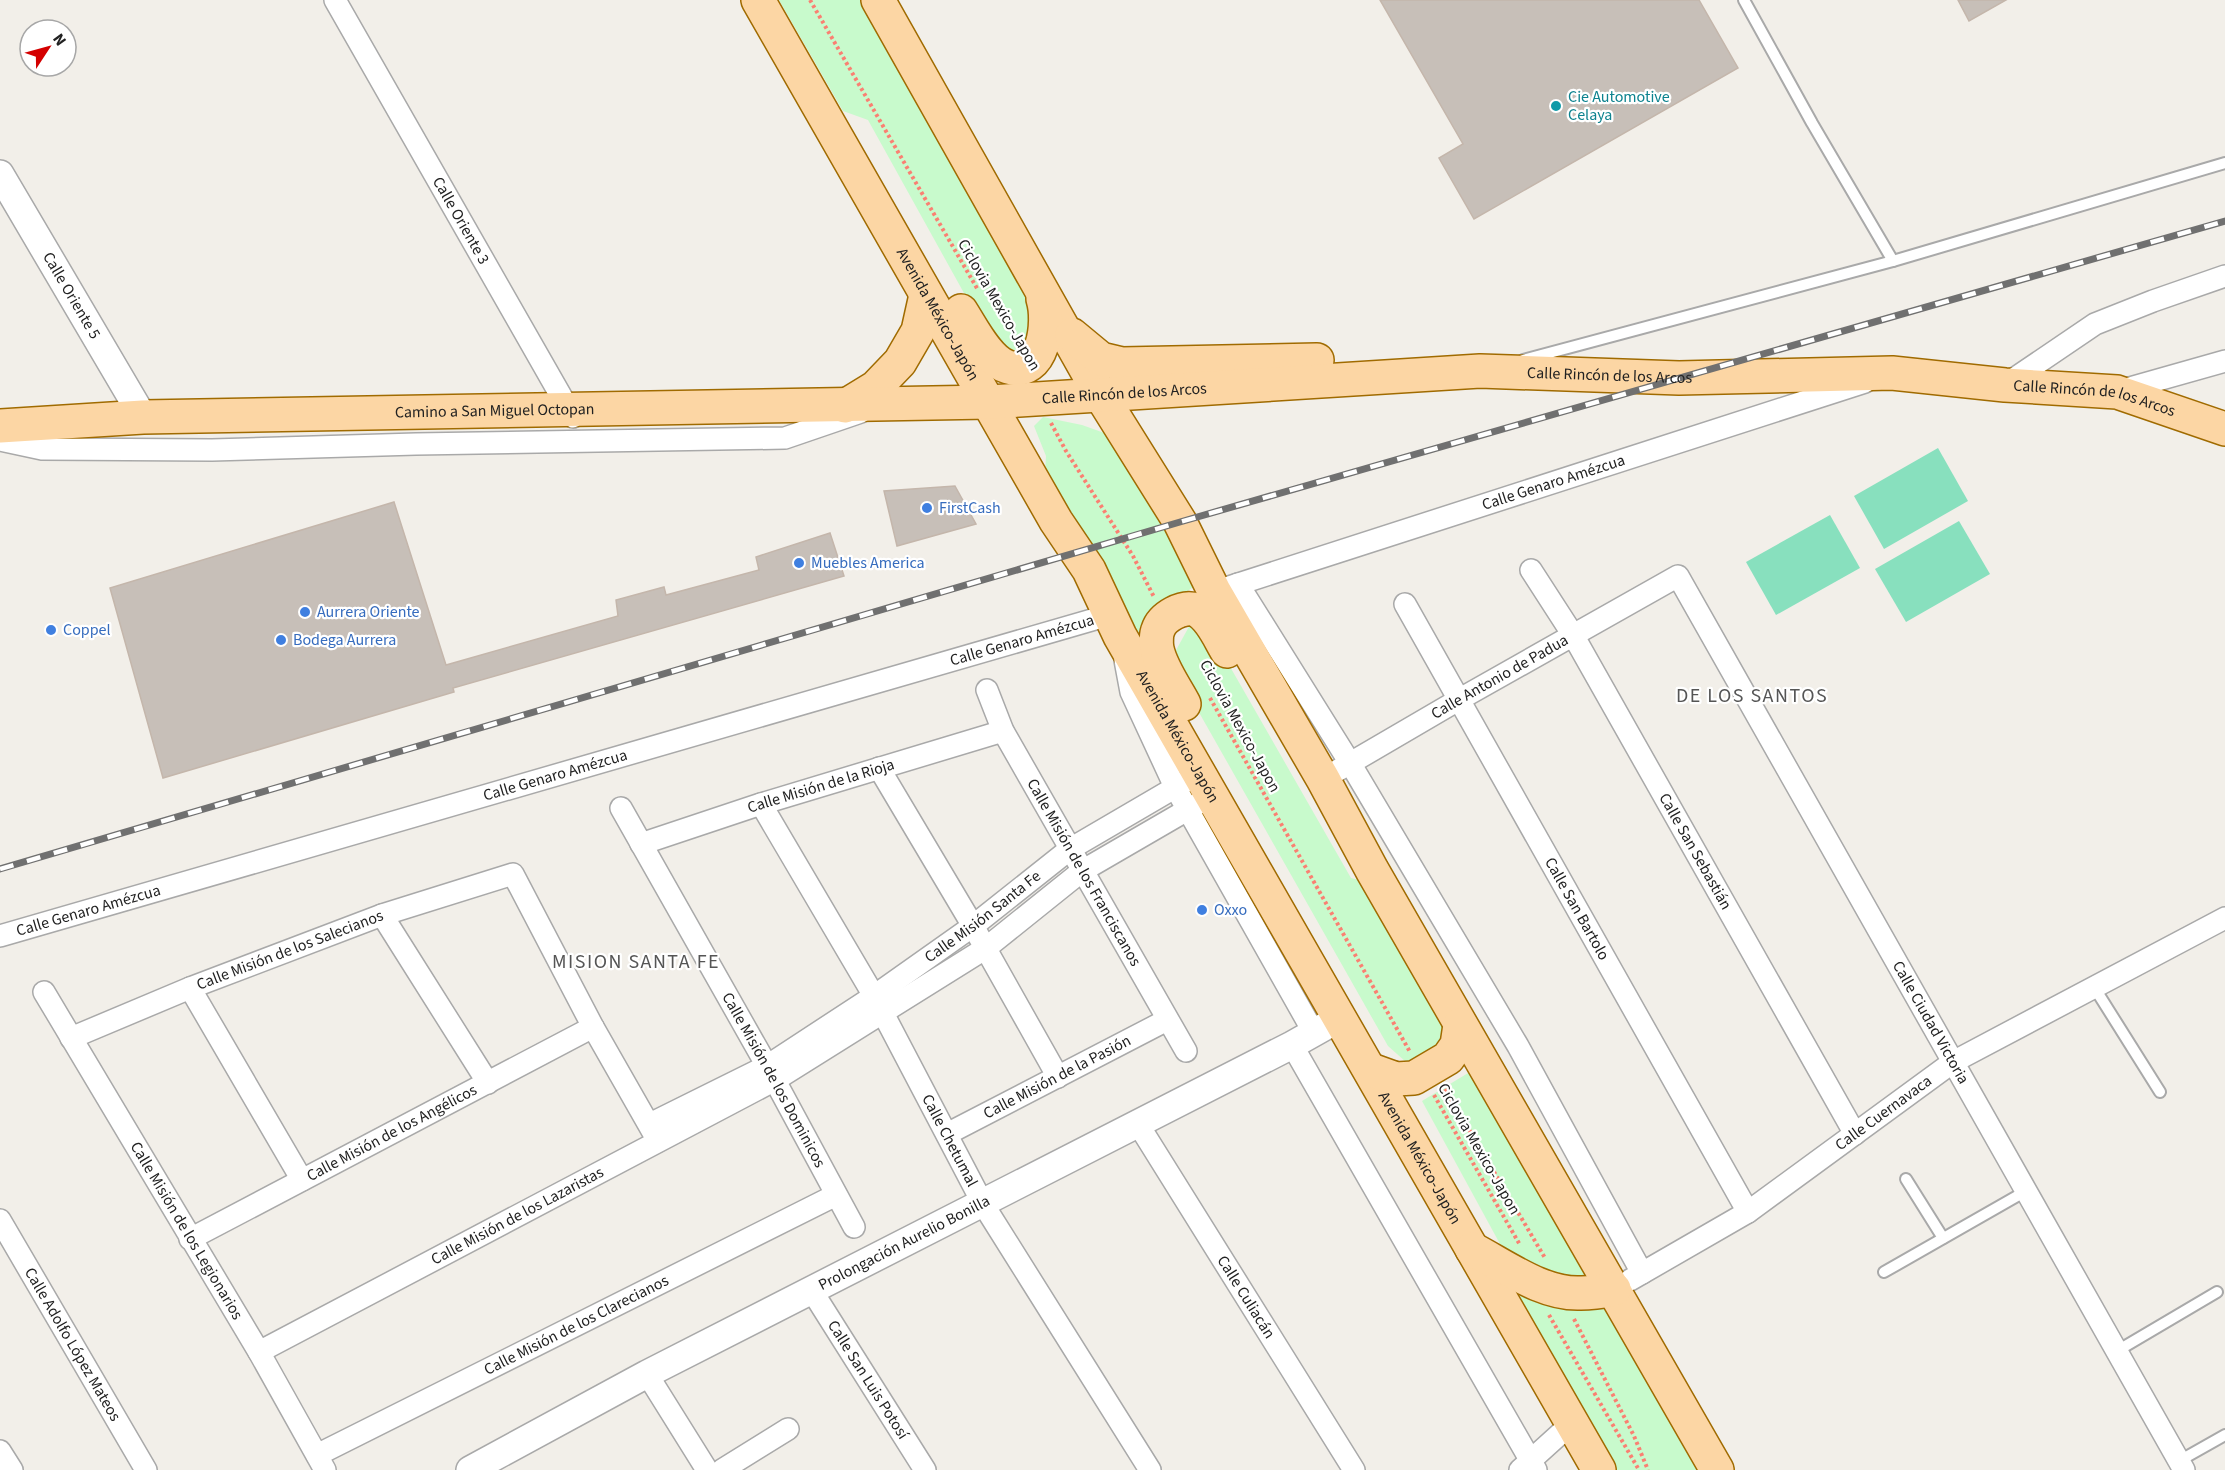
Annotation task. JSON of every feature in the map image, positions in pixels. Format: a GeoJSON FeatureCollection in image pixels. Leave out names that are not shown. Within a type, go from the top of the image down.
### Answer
{"type":"FeatureCollection","features":[{"type":"Feature","properties":{"kind":"main road","name":"Avenida México-Japón"},"geometry":{"type":"LineString","coordinates":[[758,0],[1056,521],[1089,570],[1194,791],[1282,915],[1316,1032],[1371,1070],[1599,1470]]}},
{"type":"Feature","properties":{"kind":"main road"},"geometry":{"type":"LineString","coordinates":[[878,0],[1100,394],[1180,522],[1226,588],[1336,771],[1372,870]]}},
{"type":"Feature","properties":{"kind":"main road"},"geometry":{"type":"LineString","coordinates":[[832,129],[874,177],[988,353],[1006,367],[1022,367],[1036,359],[1046,333],[1045,306],[1038,284]]}},
{"type":"Feature","properties":{"kind":"main road"},"geometry":{"type":"LineString","coordinates":[[845,406],[876,387],[900,362],[918,332],[926,294]]}},
{"type":"Feature","properties":{"kind":"main road"},"geometry":{"type":"LineString","coordinates":[[1061,326],[1101,359],[1122,364],[1386,358],[1420,376]]}},
{"type":"Feature","properties":{"kind":"main road","name":"Calle Rincón de los Arcos"},"geometry":{"type":"LineString","coordinates":[[989,402],[1480,371],[1679,378],[1892,374],[2004,385],[2117,392],[2225,429]]}},
{"type":"Feature","properties":{"kind":"main road","name":"Camino a San Miguel Octopan"},"geometry":{"type":"LineString","coordinates":[[0,426],[143,417],[213,433],[569,410],[989,402]]}},
{"type":"Feature","properties":{"kind":"main road"},"geometry":{"type":"LineString","coordinates":[[1282,915],[1267,849],[1167,673],[1157,648],[1158,629],[1166,619],[1179,610],[1195,610],[1208,620],[1328,816],[1372,870],[1460,1025],[1628,1281],[1717,1470]]}},
{"type":"Feature","properties":{"kind":"main road"},"geometry":{"type":"LineString","coordinates":[[1371,1070],[1396,1079],[1414,1078],[1448,1058],[1457,1045],[1460,1025]]}},
{"type":"Feature","properties":{"kind":"main road"},"geometry":{"type":"LineString","coordinates":[[1472,1249],[1536,1283],[1555,1290],[1580,1293],[1628,1281]]}},
{"type":"Feature","properties":{"kind":"street","name":"Calle Oriente 3"},"geometry":{"type":"LineString","coordinates":[[335,0],[587,441]]}},
{"type":"Feature","properties":{"kind":"street","name":"Calle Oriente 5"},"geometry":{"type":"LineString","coordinates":[[0,174],[143,417]]}},
{"type":"Feature","properties":{"kind":"street"},"geometry":{"type":"LineString","coordinates":[[2004,385],[2095,324],[2225,276]]}},
{"type":"Feature","properties":{"kind":"street"},"geometry":{"type":"LineString","coordinates":[[2117,392],[2225,361]]}},
{"type":"Feature","properties":{"kind":"street","name":"Calle Genaro Amézcua"},"geometry":{"type":"LineString","coordinates":[[1226,588],[1892,374]]}},
{"type":"Feature","properties":{"kind":"street"},"geometry":{"type":"LineString","coordinates":[[0,440],[42,449],[213,433],[587,441],[785,438],[880,405]]}},
{"type":"Feature","properties":{"kind":"street","name":"Calle San Sebastián"},"geometry":{"type":"LineString","coordinates":[[1531,570],[1573,635],[1855,1134]]}},
{"type":"Feature","properties":{"kind":"street","name":"Calle Antonio de Padua"},"geometry":{"type":"LineString","coordinates":[[1336,771],[1678,576]]}},
{"type":"Feature","properties":{"kind":"street","name":"Calle Ciudad Victoria"},"geometry":{"type":"LineString","coordinates":[[1678,576],[2182,1466]]}},
{"type":"Feature","properties":{"kind":"street","name":"Calle San Bartolo"},"geometry":{"type":"LineString","coordinates":[[1405,604],[1748,1212]]}},
{"type":"Feature","properties":{"kind":"street","name":"Calle Genaro Amézcua"},"geometry":{"type":"LineString","coordinates":[[0,936],[1115,625]]}},
{"type":"Feature","properties":{"kind":"street","name":"Calle Misión de los Franciscanos"},"geometry":{"type":"LineString","coordinates":[[987,690],[1003,731],[1186,1051]]}},
{"type":"Feature","properties":{"kind":"street","name":"Calle Misión de la Rioja"},"geometry":{"type":"LineString","coordinates":[[642,844],[760,804],[1003,731]]}},
{"type":"Feature","properties":{"kind":"street"},"geometry":{"type":"LineString","coordinates":[[879,768],[986,948],[1058,1077]]}},
{"type":"Feature","properties":{"kind":"street"},"geometry":{"type":"LineString","coordinates":[[1336,771],[1518,1046],[1628,1281]]}},
{"type":"Feature","properties":{"kind":"street"},"geometry":{"type":"LineString","coordinates":[[1194,791],[1316,1032],[1528,1467],[1572,1423]]}},
{"type":"Feature","properties":{"kind":"street","name":"Calle Misión Santa Fe"},"geometry":{"type":"LineString","coordinates":[[879,1004],[1070,849],[1194,791]]}},
{"type":"Feature","properties":{"kind":"street","name":"Calle Misión Santa Fe"},"geometry":{"type":"LineString","coordinates":[[771,1073],[879,1004],[986,948],[1082,871],[1194,791]]}},
{"type":"Feature","properties":{"kind":"street","name":"Calle Chetumal"},"geometry":{"type":"LineString","coordinates":[[760,804],[879,1004],[982,1203],[1150,1470]]}},
{"type":"Feature","properties":{"kind":"street","name":"Calle Misión de los Dominicos"},"geometry":{"type":"LineString","coordinates":[[621,808],[771,1073],[854,1227]]}},
{"type":"Feature","properties":{"kind":"street","name":"Calle Misión de los Salecianos"},"geometry":{"type":"LineString","coordinates":[[71,1038],[190,988],[382,915],[513,874],[593,1027]]}},
{"type":"Feature","properties":{"kind":"street"},"geometry":{"type":"LineString","coordinates":[[382,915],[488,1083]]}},
{"type":"Feature","properties":{"kind":"street","name":"Calle Cuernavaca"},"geometry":{"type":"LineString","coordinates":[[1628,1281],[1748,1212],[1953,1062],[2225,918]]}},
{"type":"Feature","properties":{"kind":"street"},"geometry":{"type":"LineString","coordinates":[[190,988],[302,1180]]}},
{"type":"Feature","properties":{"kind":"street","name":"Calle Misión de los Legionarios"},"geometry":{"type":"LineString","coordinates":[[44,992],[259,1352],[321,1463]]}},
{"type":"Feature","properties":{"kind":"street","name":"Calle Misión de la Pasión"},"geometry":{"type":"LineString","coordinates":[[947,1134],[1167,1020]]}},
{"type":"Feature","properties":{"kind":"street"},"geometry":{"type":"LineString","coordinates":[[593,1027],[654,1133]]}},
{"type":"Feature","properties":{"kind":"street","name":"Calle Misión de los Angélicos"},"geometry":{"type":"LineString","coordinates":[[190,1239],[593,1027]]}},
{"type":"Feature","properties":{"kind":"street","name":"Prolongación Aurelio Bonilla"},"geometry":{"type":"LineString","coordinates":[[470,1470],[647,1374],[1316,1032]]}},
{"type":"Feature","properties":{"kind":"street","name":"Calle Misión de los Lazaristas"},"geometry":{"type":"LineString","coordinates":[[259,1352],[654,1133],[771,1073]]}},
{"type":"Feature","properties":{"kind":"street","name":"Calle Culiacán"},"geometry":{"type":"LineString","coordinates":[[1138,1124],[1354,1470]]}},
{"type":"Feature","properties":{"kind":"street","name":"Calle Misión de los Clarecianos"},"geometry":{"type":"LineString","coordinates":[[321,1463],[836,1195]]}},
{"type":"Feature","properties":{"kind":"street","name":"Calle Adolfo López Mateos"},"geometry":{"type":"LineString","coordinates":[[0,1220],[146,1470]]}},
{"type":"Feature","properties":{"kind":"street","name":"Calle San Luis Potosí"},"geometry":{"type":"LineString","coordinates":[[812,1291],[925,1470]]}},
{"type":"Feature","properties":{"kind":"street"},"geometry":{"type":"LineString","coordinates":[[647,1374],[707,1470]]}},
{"type":"Feature","properties":{"kind":"street"},"geometry":{"type":"LineString","coordinates":[[722,1470],[788,1429]]}},
{"type":"Feature","properties":{"kind":"street"},"geometry":{"type":"LineString","coordinates":[[0,1450],[12,1470]]}},
{"type":"Feature","properties":{"kind":"lane"},"geometry":{"type":"LineString","coordinates":[[1744,0],[1812,123],[1893,261]]}},
{"type":"Feature","properties":{"kind":"lane"},"geometry":{"type":"LineString","coordinates":[[1480,371],[1893,261],[2225,163]]}},
{"type":"Feature","properties":{"kind":"lane"},"geometry":{"type":"LineString","coordinates":[[2094,987],[2160,1092]]}},
{"type":"Feature","properties":{"kind":"lane"},"geometry":{"type":"LineString","coordinates":[[1906,1179],[1943,1238]]}},
{"type":"Feature","properties":{"kind":"lane"},"geometry":{"type":"LineString","coordinates":[[1884,1272],[2026,1191]]}},
{"type":"Feature","properties":{"kind":"lane"},"geometry":{"type":"LineString","coordinates":[[2117,1351],[2217,1292]]}},
{"type":"Feature","properties":{"kind":"lane"},"geometry":{"type":"LineString","coordinates":[[2182,1466],[2225,1435]]}},
{"type":"Feature","properties":{"kind":"path","name":"Ciclovia Mexico-Japon"},"geometry":{"type":"LineString","coordinates":[[810,0],[984,300]]}},
{"type":"Feature","properties":{"kind":"path"},"geometry":{"type":"LineString","coordinates":[[1039,399],[1066,451],[1133,556],[1166,619]]}},
{"type":"Feature","properties":{"kind":"path","name":"Ciclovia Mexico-Japon"},"geometry":{"type":"LineString","coordinates":[[1208,693],[1524,1252],[1552,1323],[1639,1470]]}},
{"type":"Feature","properties":{"kind":"green space"},"geometry":{"type":"Polygon","coordinates":[[[779,0],[861,0],[1034,296],[1025,347],[1014,357],[995,349],[868,120],[843,111],[779,0]]]}},
{"type":"Feature","properties":{"kind":"green space"},"geometry":{"type":"Polygon","coordinates":[[[1043,417],[1082,425],[1110,435],[1197,584],[1177,599],[1147,650],[1045,473],[1046,456],[1034,426],[1043,417]]]}},
{"type":"Feature","properties":{"kind":"green space"},"geometry":{"type":"Polygon","coordinates":[[[1938,448],[1968,501],[1884,549],[1854,496],[1938,448]]]}},
{"type":"Feature","properties":{"kind":"green space"},"geometry":{"type":"Polygon","coordinates":[[[1830,515],[1860,568],[1776,615],[1746,562],[1830,515]]]}},
{"type":"Feature","properties":{"kind":"green space"},"geometry":{"type":"Polygon","coordinates":[[[1959,521],[1990,574],[1906,622],[1875,569],[1959,521]]]}},
{"type":"Feature","properties":{"kind":"green space"},"geometry":{"type":"Polygon","coordinates":[[[1191,623],[1213,637],[1351,878],[1367,882],[1447,1023],[1441,1039],[1429,1055],[1406,1062],[1388,1046],[1188,693],[1175,652],[1191,623]]]}},
{"type":"Feature","properties":{"kind":"green space"},"geometry":{"type":"Polygon","coordinates":[[[1473,1070],[1594,1279],[1569,1280],[1521,1260],[1500,1244],[1422,1101],[1473,1070]]]}},
{"type":"Feature","properties":{"kind":"green space"},"geometry":{"type":"Polygon","coordinates":[[[1513,1286],[1607,1303],[1702,1470],[1615,1470],[1532,1325],[1513,1286]]]}},
{"type":"Feature","properties":{"kind":"building","name":"Cie Automotive Celaya"},"geometry":{"type":"Polygon","coordinates":[[[1380,0],[1699,0],[1738,68],[1474,219],[1439,158],[1463,144],[1380,0]]]}},
{"type":"Feature","properties":{"kind":"building"},"geometry":{"type":"Polygon","coordinates":[[[1958,0],[2006,0],[1969,21],[1958,0]]]}},
{"type":"Feature","properties":{"kind":"building","name":"FirstCash"},"geometry":{"type":"Polygon","coordinates":[[[955,486],[976,524],[897,546],[884,491],[955,486]]]}},
{"type":"Feature","properties":{"kind":"building","name":"Bodega Aurrera"},"geometry":{"type":"Polygon","coordinates":[[[394,502],[446,665],[618,616],[616,600],[664,587],[666,595],[759,570],[756,557],[830,533],[844,576],[453,688],[454,692],[163,778],[110,588],[394,502]]]}},
{"type":"Feature","properties":{"kind":"railway"},"geometry":{"type":"LineString","coordinates":[[0,869],[1180,522],[2225,221]]}},
{"type":"Feature","properties":{"kind":"place","name":"Cie Automotive Celaya"},"geometry":{"type":"Point","coordinates":[1556,106]}},
{"type":"Feature","properties":{"kind":"place","name":"FirstCash"},"geometry":{"type":"Point","coordinates":[927,508]}},
{"type":"Feature","properties":{"kind":"place","name":"Muebles America"},"geometry":{"type":"Point","coordinates":[799,563]}},
{"type":"Feature","properties":{"kind":"place","name":"Aurrera Oriente"},"geometry":{"type":"Point","coordinates":[305,612]}},
{"type":"Feature","properties":{"kind":"place","name":"Coppel"},"geometry":{"type":"Point","coordinates":[51,630]}},
{"type":"Feature","properties":{"kind":"place","name":"Bodega Aurrera"},"geometry":{"type":"Point","coordinates":[281,640]}},
{"type":"Feature","properties":{"kind":"place","name":"Oxxo"},"geometry":{"type":"Point","coordinates":[1202,910]}},
{"type":"Feature","properties":{"kind":"district","name":"DE LOS SANTOS"},"geometry":{"type":"Point","coordinates":[1752,696]}},
{"type":"Feature","properties":{"kind":"district","name":"MISION SANTA FE"},"geometry":{"type":"Point","coordinates":[636,962]}}]}
